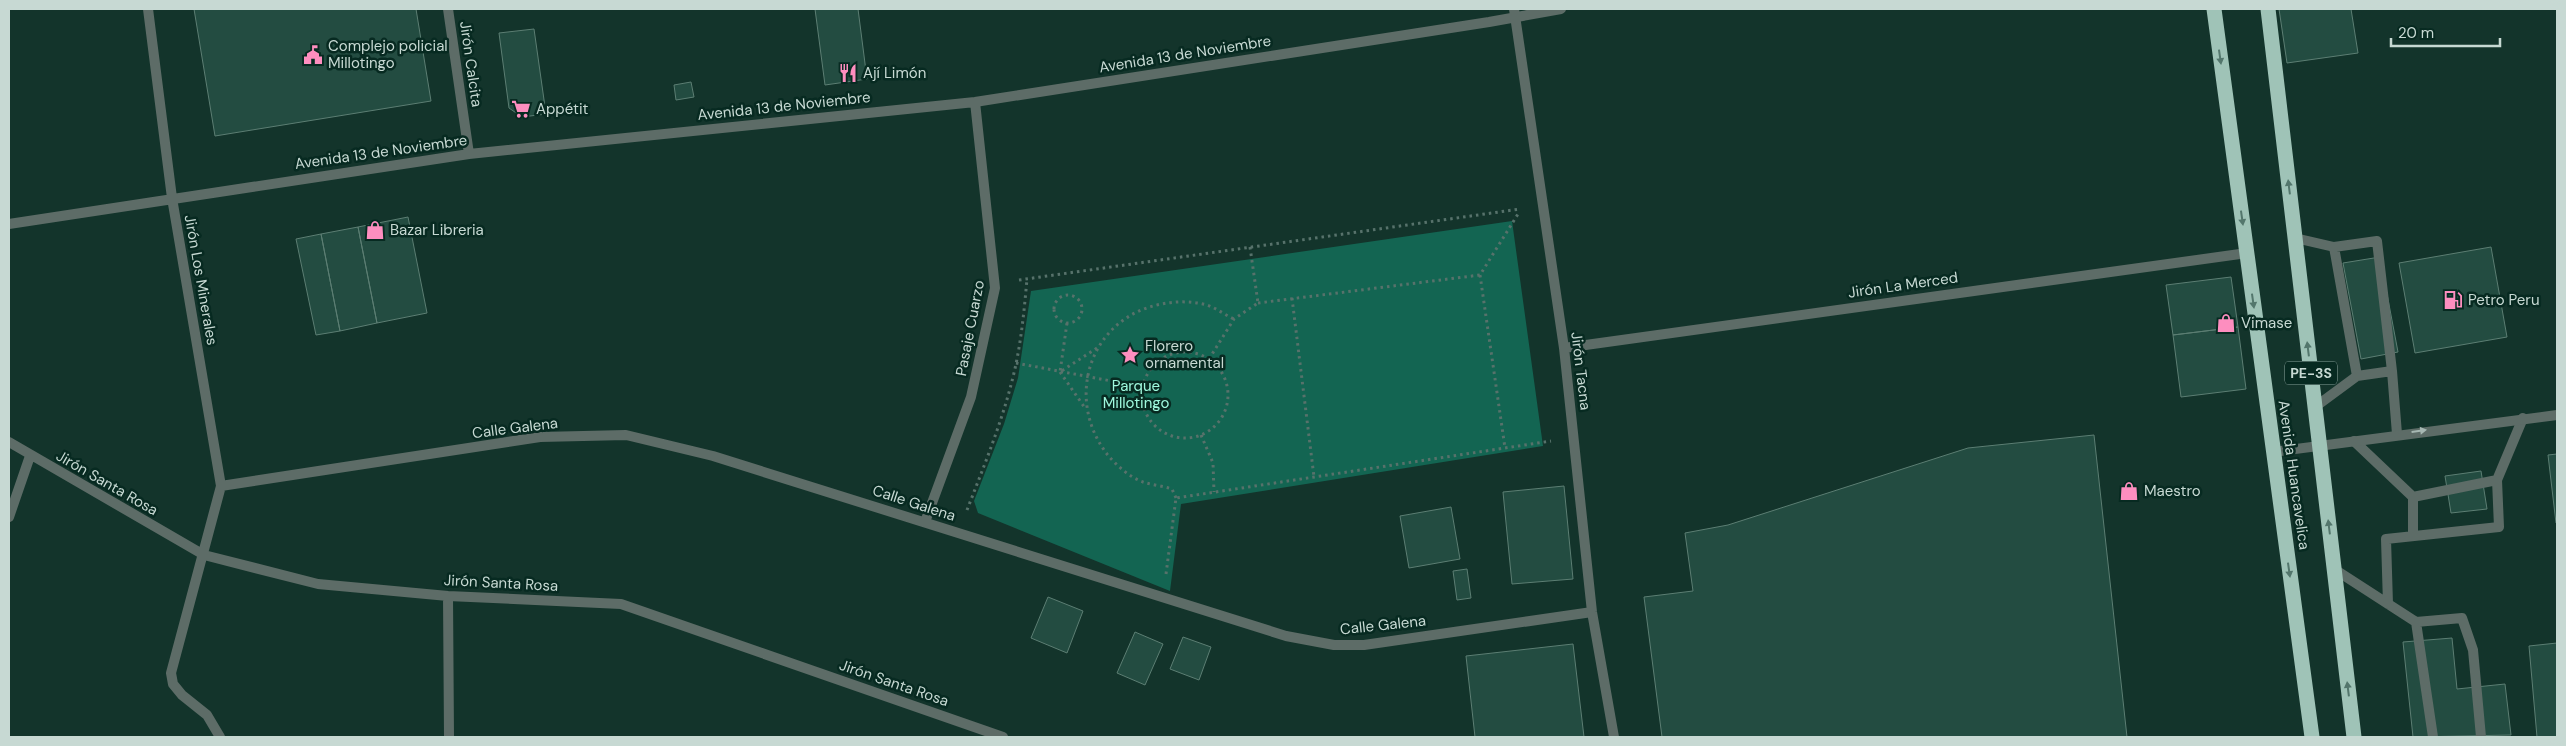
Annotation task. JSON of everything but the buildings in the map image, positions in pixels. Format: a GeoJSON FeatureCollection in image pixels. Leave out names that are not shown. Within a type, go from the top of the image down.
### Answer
{"type":"FeatureCollection","features":[{"type":"Feature","properties":{"kind":"highway","name":"Avenida Huancavelica"},"geometry":{"type":"LineString","coordinates":[[2214,9],[2312,737]]}},
{"type":"Feature","properties":{"kind":"highway","name":"Avenida Huancavelica"},"geometry":{"type":"LineString","coordinates":[[2268,9],[2354,737]]}},
{"type":"Feature","properties":{"kind":"street","name":"Jirón Los Minerales"},"geometry":{"type":"LineString","coordinates":[[148,9],[172,198],[221,486],[171,672],[173,684],[182,695],[208,715],[220,737]]}},
{"type":"Feature","properties":{"kind":"street","name":"Jirón Calcita"},"geometry":{"type":"LineString","coordinates":[[448,9],[469,154]]}},
{"type":"Feature","properties":{"kind":"street","name":"Avenida 13 de Noviembre"},"geometry":{"type":"LineString","coordinates":[[9,224],[469,154],[975,102],[1515,12],[1561,9]]}},
{"type":"Feature","properties":{"kind":"street","name":"Jirón Tacna"},"geometry":{"type":"LineString","coordinates":[[1515,12],[1564,348],[1592,612],[1614,737]]}},
{"type":"Feature","properties":{"kind":"street","name":"Pasaje Cuarzo"},"geometry":{"type":"LineString","coordinates":[[924,522],[971,397],[996,282],[975,102]]}},
{"type":"Feature","properties":{"kind":"street"},"geometry":{"type":"LineString","coordinates":[[2295,238],[2334,247],[2377,241],[2392,371],[2397,434]]}},
{"type":"Feature","properties":{"kind":"street"},"geometry":{"type":"LineString","coordinates":[[2334,247],[2358,376]]}},
{"type":"Feature","properties":{"kind":"street","name":"Jirón La Merced"},"geometry":{"type":"LineString","coordinates":[[1564,348],[2246,252]]}},
{"type":"Feature","properties":{"kind":"street"},"geometry":{"type":"LineString","coordinates":[[2315,407],[2358,376],[2392,371]]}},
{"type":"Feature","properties":{"kind":"street"},"geometry":{"type":"LineString","coordinates":[[2274,452],[2397,434],[2557,415]]}},
{"type":"Feature","properties":{"kind":"street"},"geometry":{"type":"LineString","coordinates":[[2388,604],[2386,539],[2499,527],[2497,480],[2523,418]]}},
{"type":"Feature","properties":{"kind":"street","name":"Calle Galena"},"geometry":{"type":"LineString","coordinates":[[221,486],[540,437],[626,434],[713,456],[1286,636],[1334,645],[1364,645],[1592,612]]}},
{"type":"Feature","properties":{"kind":"street"},"geometry":{"type":"LineString","coordinates":[[2354,441],[2413,497],[2413,536]]}},
{"type":"Feature","properties":{"kind":"street","name":"Jirón Santa Rosa"},"geometry":{"type":"LineString","coordinates":[[9,442],[30,456],[204,555],[318,584],[448,596],[621,604],[1003,737]]}},
{"type":"Feature","properties":{"kind":"street"},"geometry":{"type":"LineString","coordinates":[[9,517],[30,456]]}},
{"type":"Feature","properties":{"kind":"street"},"geometry":{"type":"LineString","coordinates":[[2413,497],[2497,480]]}},
{"type":"Feature","properties":{"kind":"street"},"geometry":{"type":"LineString","coordinates":[[2334,569],[2416,622],[2462,618],[2473,650],[2481,737]]}},
{"type":"Feature","properties":{"kind":"street"},"geometry":{"type":"LineString","coordinates":[[448,596],[449,737]]}},
{"type":"Feature","properties":{"kind":"street"},"geometry":{"type":"LineString","coordinates":[[2416,622],[2433,737]]}},
{"type":"Feature","properties":{"kind":"path"},"geometry":{"type":"LineString","coordinates":[[1520,199],[1523,218]]}},
{"type":"Feature","properties":{"kind":"path"},"geometry":{"type":"LineString","coordinates":[[996,282],[1521,209]]}},
{"type":"Feature","properties":{"kind":"path"},"geometry":{"type":"LineString","coordinates":[[1505,448],[1480,275],[1521,209]]}},
{"type":"Feature","properties":{"kind":"path"},"geometry":{"type":"LineString","coordinates":[[1250,247],[1258,303]]}},
{"type":"Feature","properties":{"kind":"path"},"geometry":{"type":"LineString","coordinates":[[1209,359],[1234,320],[1258,303],[1480,275]]}},
{"type":"Feature","properties":{"kind":"path"},"geometry":{"type":"LineString","coordinates":[[975,515],[966,512],[1001,419],[1016,363],[1027,279]]}},
{"type":"Feature","properties":{"kind":"path"},"geometry":{"type":"LineString","coordinates":[[1069,295],[1078,298],[1082,312],[1078,320],[1067,323],[1057,318],[1054,309],[1060,297],[1069,295]]}},
{"type":"Feature","properties":{"kind":"path"},"geometry":{"type":"LineString","coordinates":[[1292,298],[1314,477]]}},
{"type":"Feature","properties":{"kind":"path"},"geometry":{"type":"LineString","coordinates":[[1060,372],[1098,347],[1118,323],[1146,307],[1177,301],[1207,305],[1234,320]]}},
{"type":"Feature","properties":{"kind":"path"},"geometry":{"type":"LineString","coordinates":[[1067,323],[1060,372],[1086,409],[1096,438],[1115,464],[1141,481],[1172,489],[1176,498],[1165,582]]}},
{"type":"Feature","properties":{"kind":"path"},"geometry":{"type":"LineString","coordinates":[[1086,409],[1086,377],[1098,347]]}},
{"type":"Feature","properties":{"kind":"path"},"geometry":{"type":"LineString","coordinates":[[1187,351],[1202,354],[1209,359],[1223,372],[1228,385],[1229,399],[1225,413],[1218,425],[1201,435],[1180,438],[1166,434],[1154,425],[1145,413],[1142,398],[1143,387],[1149,371],[1159,360],[1172,353],[1187,351]]}},
{"type":"Feature","properties":{"kind":"path"},"geometry":{"type":"LineString","coordinates":[[1016,363],[1143,387]]}},
{"type":"Feature","properties":{"kind":"path"},"geometry":{"type":"LineString","coordinates":[[1176,498],[1552,441],[1551,431]]}},
{"type":"Feature","properties":{"kind":"path"},"geometry":{"type":"LineString","coordinates":[[1201,435],[1213,463],[1214,492]]}},
{"type":"Feature","properties":{"kind":"green space","name":"Parque Millotingo"},"geometry":{"type":"Polygon","coordinates":[[[1512,221],[1543,446],[1181,504],[1170,591],[978,513],[974,501],[1004,424],[1018,378],[1031,291],[1512,221]]]}},
{"type":"Feature","properties":{"kind":"place","name":"Complejo policial Millotingo"},"geometry":{"type":"Point","coordinates":[313,55]}},
{"type":"Feature","properties":{"kind":"place","name":"Ají Limón"},"geometry":{"type":"Point","coordinates":[848,73]}},
{"type":"Feature","properties":{"kind":"place","name":"Appétit"},"geometry":{"type":"Point","coordinates":[521,109]}},
{"type":"Feature","properties":{"kind":"place","name":"Bazar Libreria"},"geometry":{"type":"Point","coordinates":[375,230]}},
{"type":"Feature","properties":{"kind":"place","name":"Petro Peru"},"geometry":{"type":"Point","coordinates":[2453,300]}},
{"type":"Feature","properties":{"kind":"place","name":"Vimase"},"geometry":{"type":"Point","coordinates":[2226,323]}},
{"type":"Feature","properties":{"kind":"place","name":"Florero ornamental"},"geometry":{"type":"Point","coordinates":[1130,355]}},
{"type":"Feature","properties":{"kind":"place","name":"Maestro"},"geometry":{"type":"Point","coordinates":[2129,491]}}]}
